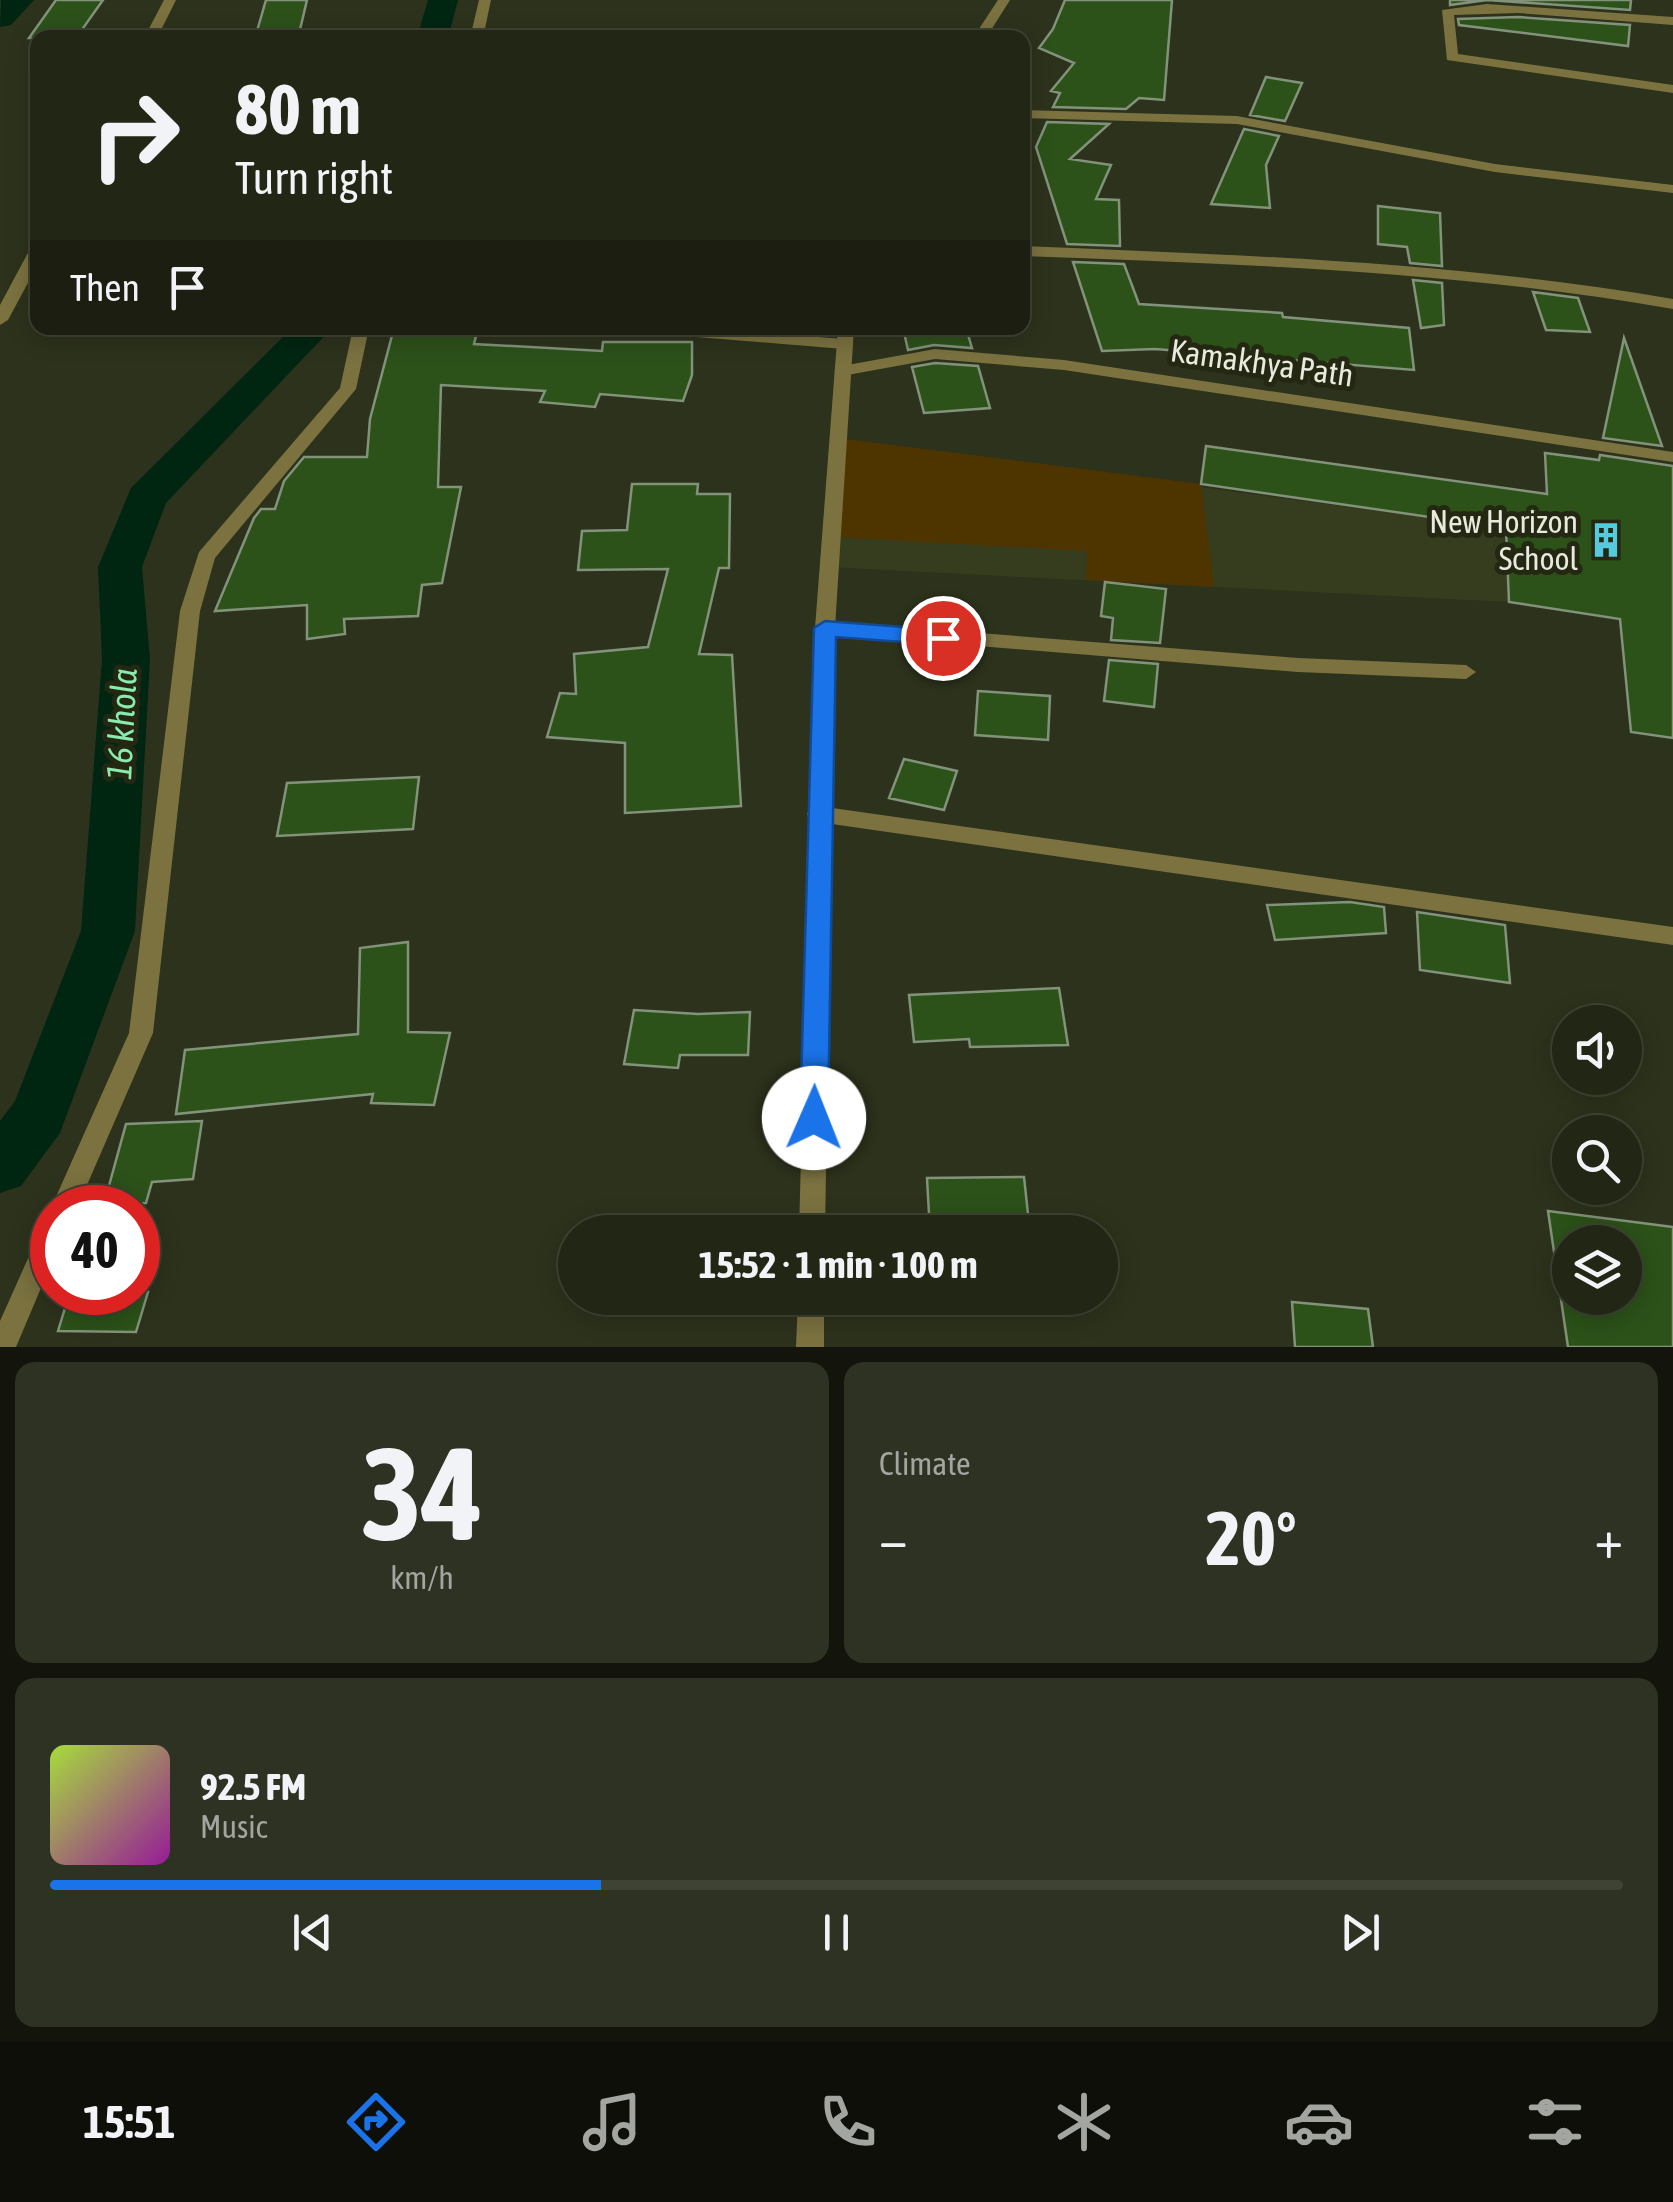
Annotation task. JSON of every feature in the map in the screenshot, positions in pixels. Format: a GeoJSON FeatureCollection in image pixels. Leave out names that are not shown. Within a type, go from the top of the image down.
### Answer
{"type":"FeatureCollection","features":[{"type":"Feature","properties":{"kind":"street"},"geometry":{"type":"LineString","coordinates":[[154,30],[170,0]]}},
{"type":"Feature","properties":{"kind":"street"},"geometry":{"type":"LineString","coordinates":[[478,30],[485,0]]}},
{"type":"Feature","properties":{"kind":"street"},"geometry":{"type":"LineString","coordinates":[[984,30],[1004,0]]}},
{"type":"Feature","properties":{"kind":"street"},"geometry":{"type":"LineString","coordinates":[[1673,21],[1515,3],[1471,3],[1454,6],[1447,13],[1452,57],[1673,89]]}},
{"type":"Feature","properties":{"kind":"street"},"geometry":{"type":"LineString","coordinates":[[1030,114],[1237,120],[1495,168],[1673,189]]}},
{"type":"Feature","properties":{"kind":"street"},"geometry":{"type":"LineString","coordinates":[[1030,251],[1316,263],[1594,288],[1673,304]]}},
{"type":"Feature","properties":{"kind":"street"},"geometry":{"type":"LineString","coordinates":[[0,320],[30,264]]}},
{"type":"Feature","properties":{"kind":"street"},"geometry":{"type":"LineString","coordinates":[[74,1185],[141,1033],[190,611],[206,556],[348,389],[360,335]]}},
{"type":"Feature","properties":{"kind":"street"},"geometry":{"type":"LineString","coordinates":[[812,1215],[818,814],[825,628],[845,336]]}},
{"type":"Feature","properties":{"kind":"street","name":"Kamakhya Path"},"geometry":{"type":"LineString","coordinates":[[842,371],[935,354],[1064,365],[1673,456]]}},
{"type":"Feature","properties":{"kind":"street"},"geometry":{"type":"LineString","coordinates":[[825,628],[1298,665],[1466,672]]}},
{"type":"Feature","properties":{"kind":"street"},"geometry":{"type":"LineString","coordinates":[[818,814],[1673,936]]}},
{"type":"Feature","properties":{"kind":"street"},"geometry":{"type":"LineString","coordinates":[[2,1347],[30,1283]]}},
{"type":"Feature","properties":{"kind":"street"},"geometry":{"type":"LineString","coordinates":[[810,1347],[811,1315]]}},
{"type":"Feature","properties":{"kind":"shaded area"},"geometry":{"type":"Polygon","coordinates":[[[837,438],[1504,528],[1509,602],[829,567],[837,438]]]}},
{"type":"Feature","properties":{"kind":"shaded area"},"geometry":{"type":"Polygon","coordinates":[[[837,438],[1201,484],[1214,587],[1086,580],[1087,551],[831,537],[837,438]]]}},
{"type":"Feature","properties":{"kind":"building"},"geometry":{"type":"Polygon","coordinates":[[[56,0],[103,0],[82,30],[35,30],[56,0]]]}},
{"type":"Feature","properties":{"kind":"building"},"geometry":{"type":"Polygon","coordinates":[[[266,0],[307,0],[300,30],[257,30],[266,0]]]}},
{"type":"Feature","properties":{"kind":"building"},"geometry":{"type":"Polygon","coordinates":[[[1065,0],[1172,0],[1164,100],[1139,98],[1126,109],[1053,107],[1060,93],[1051,91],[1074,63],[1039,48],[1053,29],[1065,0]]]}},
{"type":"Feature","properties":{"kind":"building"},"geometry":{"type":"Polygon","coordinates":[[[1450,0],[1487,0],[1450,5],[1450,0]]]}},
{"type":"Feature","properties":{"kind":"building"},"geometry":{"type":"Polygon","coordinates":[[[1487,0],[1631,0],[1630,10],[1487,0]]]}},
{"type":"Feature","properties":{"kind":"building"},"geometry":{"type":"Polygon","coordinates":[[[1518,17],[1630,25],[1628,46],[1459,25],[1458,19],[1518,17]]]}},
{"type":"Feature","properties":{"kind":"building"},"geometry":{"type":"Polygon","coordinates":[[[1266,77],[1302,83],[1285,121],[1250,115],[1266,77]]]}},
{"type":"Feature","properties":{"kind":"building"},"geometry":{"type":"Polygon","coordinates":[[[1047,122],[1109,124],[1070,159],[1111,165],[1096,199],[1119,200],[1120,246],[1067,244],[1036,147],[1047,122]]]}},
{"type":"Feature","properties":{"kind":"building"},"geometry":{"type":"Polygon","coordinates":[[[1244,129],[1279,136],[1266,165],[1270,208],[1211,204],[1244,129]]]}},
{"type":"Feature","properties":{"kind":"building"},"geometry":{"type":"Polygon","coordinates":[[[1378,206],[1440,213],[1442,266],[1410,263],[1407,247],[1378,244],[1378,206]]]}},
{"type":"Feature","properties":{"kind":"building"},"geometry":{"type":"Polygon","coordinates":[[[1073,262],[1124,264],[1139,304],[1282,313],[1283,317],[1409,328],[1414,370],[1155,349],[1102,351],[1073,262]]]}},
{"type":"Feature","properties":{"kind":"building"},"geometry":{"type":"Polygon","coordinates":[[[1413,280],[1442,283],[1444,325],[1421,328],[1413,280]]]}},
{"type":"Feature","properties":{"kind":"building"},"geometry":{"type":"Polygon","coordinates":[[[1533,292],[1578,298],[1590,332],[1546,330],[1533,292]]]}},
{"type":"Feature","properties":{"kind":"building"},"geometry":{"type":"Polygon","coordinates":[[[392,335],[476,335],[474,344],[602,351],[603,342],[692,342],[692,375],[683,401],[600,394],[595,407],[540,402],[545,391],[441,385],[438,487],[461,487],[442,583],[422,585],[418,616],[344,619],[345,634],[307,639],[307,605],[215,611],[261,509],[275,509],[284,481],[304,457],[367,457],[370,419],[392,335]]]}},
{"type":"Feature","properties":{"kind":"building"},"geometry":{"type":"Polygon","coordinates":[[[905,335],[968,335],[972,348],[934,345],[908,350],[905,335]]]}},
{"type":"Feature","properties":{"kind":"building"},"geometry":{"type":"Polygon","coordinates":[[[1624,338],[1662,446],[1603,438],[1624,338]]]}},
{"type":"Feature","properties":{"kind":"building"},"geometry":{"type":"Polygon","coordinates":[[[935,363],[978,366],[990,408],[924,413],[912,367],[935,363]]]}},
{"type":"Feature","properties":{"kind":"building","name":"New Horizon School"},"geometry":{"type":"Polygon","coordinates":[[[1206,446],[1547,494],[1545,453],[1599,460],[1600,455],[1673,466],[1673,738],[1631,732],[1620,619],[1509,602],[1506,528],[1201,484],[1206,446]]]}},
{"type":"Feature","properties":{"kind":"building"},"geometry":{"type":"Polygon","coordinates":[[[632,484],[698,484],[697,494],[730,494],[729,568],[719,568],[699,654],[732,655],[741,806],[625,813],[625,743],[547,737],[560,693],[576,694],[574,654],[648,647],[668,569],[578,570],[582,531],[627,530],[632,484]]]}},
{"type":"Feature","properties":{"kind":"building"},"geometry":{"type":"Polygon","coordinates":[[[1105,582],[1166,589],[1160,643],[1111,640],[1113,618],[1101,616],[1105,582]]]}},
{"type":"Feature","properties":{"kind":"building"},"geometry":{"type":"Polygon","coordinates":[[[1109,660],[1158,664],[1154,707],[1104,701],[1109,660]]]}},
{"type":"Feature","properties":{"kind":"building"},"geometry":{"type":"Polygon","coordinates":[[[978,691],[1050,696],[1048,740],[975,735],[978,691]]]}},
{"type":"Feature","properties":{"kind":"building"},"geometry":{"type":"Polygon","coordinates":[[[904,759],[957,771],[944,810],[889,798],[904,759]]]}},
{"type":"Feature","properties":{"kind":"building"},"geometry":{"type":"Polygon","coordinates":[[[419,777],[413,829],[277,836],[287,783],[419,777]]]}},
{"type":"Feature","properties":{"kind":"building"},"geometry":{"type":"Polygon","coordinates":[[[1350,902],[1384,907],[1386,933],[1275,940],[1267,905],[1350,902]]]}},
{"type":"Feature","properties":{"kind":"building"},"geometry":{"type":"Polygon","coordinates":[[[1417,912],[1505,925],[1510,983],[1420,970],[1417,912]]]}},
{"type":"Feature","properties":{"kind":"building"},"geometry":{"type":"Polygon","coordinates":[[[408,942],[408,1032],[450,1033],[434,1105],[371,1103],[373,1094],[176,1114],[185,1050],[358,1034],[360,948],[408,942]]]}},
{"type":"Feature","properties":{"kind":"building"},"geometry":{"type":"Polygon","coordinates":[[[1059,988],[1068,1045],[970,1047],[969,1039],[914,1042],[909,995],[1059,988]]]}},
{"type":"Feature","properties":{"kind":"building"},"geometry":{"type":"Polygon","coordinates":[[[634,1010],[750,1012],[748,1055],[680,1055],[678,1068],[624,1064],[634,1010]]]}},
{"type":"Feature","properties":{"kind":"building"},"geometry":{"type":"Polygon","coordinates":[[[202,1121],[193,1179],[109,1185],[126,1124],[202,1121]]]}},
{"type":"Feature","properties":{"kind":"building"},"geometry":{"type":"Polygon","coordinates":[[[1024,1177],[1028,1215],[929,1215],[927,1178],[1024,1177]]]}},
{"type":"Feature","properties":{"kind":"building"},"geometry":{"type":"Polygon","coordinates":[[[1548,1211],[1673,1227],[1673,1347],[1568,1347],[1563,1315],[1642,1315],[1642,1225],[1552,1225],[1552,1238],[1548,1211]]]}},
{"type":"Feature","properties":{"kind":"building"},"geometry":{"type":"Polygon","coordinates":[[[1292,1302],[1368,1309],[1373,1347],[1295,1347],[1292,1302]]]}},
{"type":"Feature","properties":{"kind":"building"},"geometry":{"type":"Polygon","coordinates":[[[63,1315],[141,1315],[136,1332],[58,1331],[63,1315]]]}},
{"type":"Feature","properties":{"kind":"waterway"},"geometry":{"type":"LineString","coordinates":[[0,18],[19,0]]}},
{"type":"Feature","properties":{"kind":"waterway","name":"16 khola"},"geometry":{"type":"LineString","coordinates":[[434,30],[443,0]]}},
{"type":"Feature","properties":{"kind":"waterway","name":"16 khola"},"geometry":{"type":"LineString","coordinates":[[0,1167],[39,1115],[108,931],[126,659],[120,567],[146,498],[306,335]]}},
{"type":"Feature","properties":{"kind":"place","name":"New Horizon School"},"geometry":{"type":"Point","coordinates":[1606,540]}},
{"type":"Feature","properties":{"kind":"route"},"geometry":{"type":"LineString","coordinates":[[814,1118],[825,628],[943,638]]}}]}
